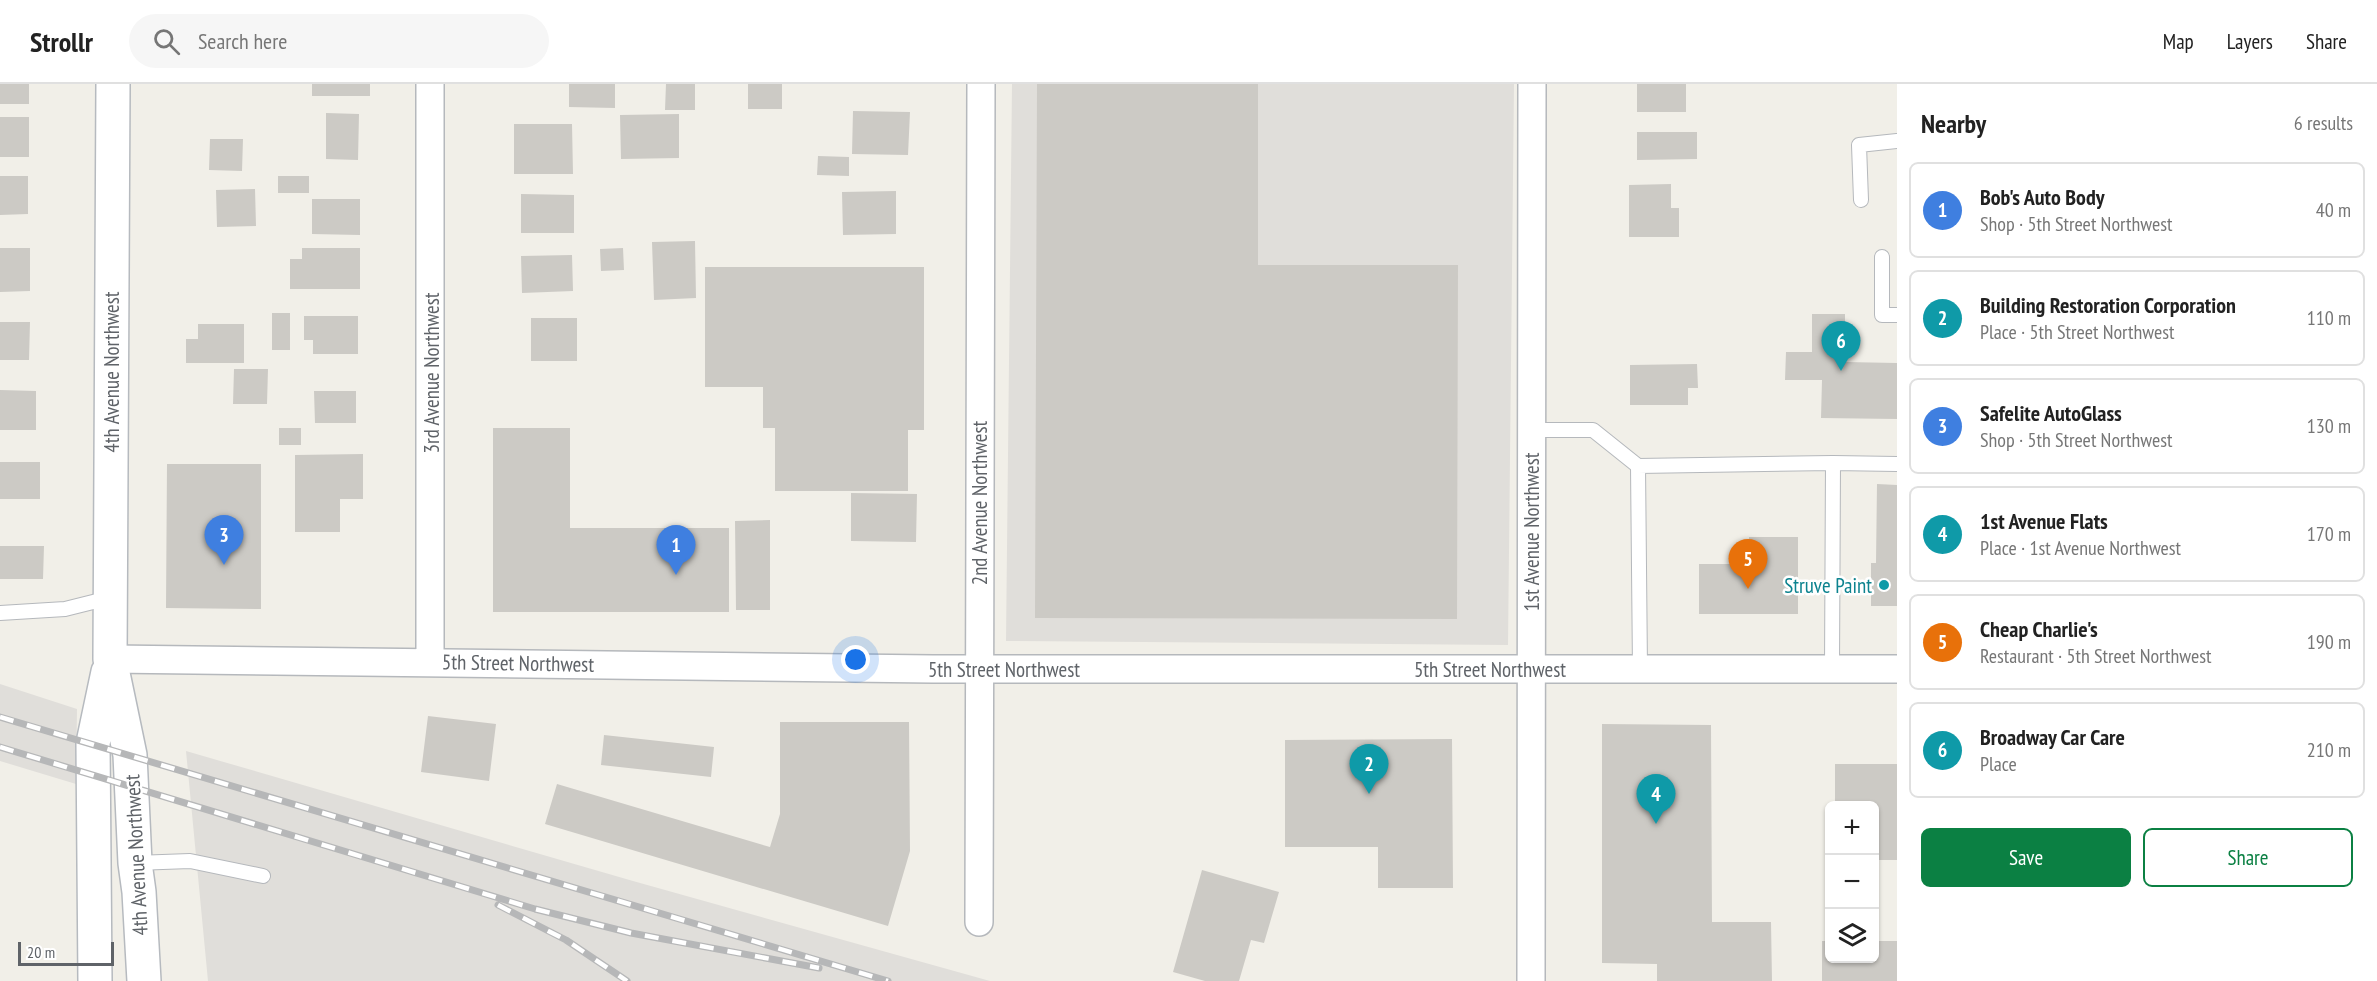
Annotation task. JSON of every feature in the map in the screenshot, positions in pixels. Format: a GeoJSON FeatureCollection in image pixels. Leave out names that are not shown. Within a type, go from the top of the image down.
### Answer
{"type":"FeatureCollection","features":[{"type":"Feature","properties":{"kind":"main road","name":"4th Avenue Northwest"},"geometry":{"type":"LineString","coordinates":[[113,84],[110,659],[130,755],[144,981]]}},
{"type":"Feature","properties":{"kind":"main road","name":"4th Avenue Northwest"},"geometry":{"type":"LineString","coordinates":[[95,968],[93,743],[110,659]]}},
{"type":"Feature","properties":{"kind":"main road"},"geometry":{"type":"LineString","coordinates":[[77,981],[95,968]]}},
{"type":"Feature","properties":{"kind":"street","name":"3rd Avenue Northwest"},"geometry":{"type":"LineString","coordinates":[[430,84],[430,662]]}},
{"type":"Feature","properties":{"kind":"street","name":"2nd Avenue Northwest"},"geometry":{"type":"LineString","coordinates":[[979,922],[981,84]]}},
{"type":"Feature","properties":{"kind":"street","name":"1st Avenue Northwest"},"geometry":{"type":"LineString","coordinates":[[1531,981],[1532,84]]}},
{"type":"Feature","properties":{"kind":"street","name":"5th Street Northwest"},"geometry":{"type":"LineString","coordinates":[[110,659],[978,669],[1897,669]]}},
{"type":"Feature","properties":{"kind":"lane"},"geometry":{"type":"LineString","coordinates":[[1861,200],[1860,145],[1897,141]]}},
{"type":"Feature","properties":{"kind":"lane"},"geometry":{"type":"LineString","coordinates":[[1882,257],[1882,315],[1897,315]]}},
{"type":"Feature","properties":{"kind":"lane"},"geometry":{"type":"LineString","coordinates":[[1531,430],[1593,430],[1638,466],[1897,464]]}},
{"type":"Feature","properties":{"kind":"lane"},"geometry":{"type":"LineString","coordinates":[[1832,669],[1833,463]]}},
{"type":"Feature","properties":{"kind":"lane"},"geometry":{"type":"LineString","coordinates":[[1638,466],[1640,669]]}},
{"type":"Feature","properties":{"kind":"lane"},"geometry":{"type":"LineString","coordinates":[[0,613],[65,609],[109,598]]}},
{"type":"Feature","properties":{"kind":"lane"},"geometry":{"type":"LineString","coordinates":[[135,863],[190,861],[263,876]]}},
{"type":"Feature","properties":{"kind":"shaded area"},"geometry":{"type":"Polygon","coordinates":[[[1012,84],[1514,84],[1508,645],[1006,641],[1012,84]]]}},
{"type":"Feature","properties":{"kind":"shaded area"},"geometry":{"type":"Polygon","coordinates":[[[0,684],[77,709],[76,784],[0,761],[0,684]]]}},
{"type":"Feature","properties":{"kind":"shaded area"},"geometry":{"type":"Polygon","coordinates":[[[186,751],[633,881],[990,981],[208,981],[186,751]]]}},
{"type":"Feature","properties":{"kind":"building"},"geometry":{"type":"Polygon","coordinates":[[[0,84],[29,84],[29,104],[0,104],[0,84]]]}},
{"type":"Feature","properties":{"kind":"building"},"geometry":{"type":"Polygon","coordinates":[[[312,84],[370,84],[370,96],[312,96],[312,84]]]}},
{"type":"Feature","properties":{"kind":"building"},"geometry":{"type":"Polygon","coordinates":[[[569,84],[615,84],[615,108],[569,107],[569,84]]]}},
{"type":"Feature","properties":{"kind":"building"},"geometry":{"type":"Polygon","coordinates":[[[666,84],[695,84],[695,110],[665,110],[666,84]]]}},
{"type":"Feature","properties":{"kind":"building"},"geometry":{"type":"Polygon","coordinates":[[[748,84],[782,84],[782,109],[748,109],[748,84]]]}},
{"type":"Feature","properties":{"kind":"building"},"geometry":{"type":"Polygon","coordinates":[[[1037,84],[1258,84],[1258,265],[1458,265],[1457,619],[1035,618],[1037,84]]]}},
{"type":"Feature","properties":{"kind":"building"},"geometry":{"type":"Polygon","coordinates":[[[1637,84],[1686,84],[1686,112],[1637,112],[1637,84]]]}},
{"type":"Feature","properties":{"kind":"building"},"geometry":{"type":"Polygon","coordinates":[[[853,111],[910,112],[908,155],[852,154],[853,111]]]}},
{"type":"Feature","properties":{"kind":"building"},"geometry":{"type":"Polygon","coordinates":[[[326,113],[359,114],[358,160],[326,159],[326,113]]]}},
{"type":"Feature","properties":{"kind":"building"},"geometry":{"type":"Polygon","coordinates":[[[679,114],[679,158],[621,159],[620,115],[679,114]]]}},
{"type":"Feature","properties":{"kind":"building"},"geometry":{"type":"Polygon","coordinates":[[[0,117],[29,117],[29,157],[0,157],[0,117]]]}},
{"type":"Feature","properties":{"kind":"building"},"geometry":{"type":"Polygon","coordinates":[[[514,124],[572,124],[573,174],[514,174],[514,124]]]}},
{"type":"Feature","properties":{"kind":"building"},"geometry":{"type":"Polygon","coordinates":[[[1637,132],[1697,132],[1697,159],[1637,160],[1637,132]]]}},
{"type":"Feature","properties":{"kind":"building"},"geometry":{"type":"Polygon","coordinates":[[[210,139],[243,139],[242,171],[209,170],[210,139]]]}},
{"type":"Feature","properties":{"kind":"building"},"geometry":{"type":"Polygon","coordinates":[[[818,156],[849,157],[849,176],[817,175],[818,156]]]}},
{"type":"Feature","properties":{"kind":"building"},"geometry":{"type":"Polygon","coordinates":[[[0,176],[28,176],[28,214],[0,215],[0,176]]]}},
{"type":"Feature","properties":{"kind":"building"},"geometry":{"type":"Polygon","coordinates":[[[278,176],[309,176],[309,193],[278,193],[278,176]]]}},
{"type":"Feature","properties":{"kind":"building"},"geometry":{"type":"Polygon","coordinates":[[[1671,184],[1671,208],[1679,208],[1679,237],[1629,237],[1629,185],[1671,184]]]}},
{"type":"Feature","properties":{"kind":"building"},"geometry":{"type":"Polygon","coordinates":[[[255,189],[256,226],[217,227],[216,190],[255,189]]]}},
{"type":"Feature","properties":{"kind":"building"},"geometry":{"type":"Polygon","coordinates":[[[896,191],[896,234],[843,235],[842,192],[896,191]]]}},
{"type":"Feature","properties":{"kind":"building"},"geometry":{"type":"Polygon","coordinates":[[[521,194],[574,195],[574,233],[521,233],[521,194]]]}},
{"type":"Feature","properties":{"kind":"building"},"geometry":{"type":"Polygon","coordinates":[[[312,199],[360,199],[360,235],[312,234],[312,199]]]}},
{"type":"Feature","properties":{"kind":"building"},"geometry":{"type":"Polygon","coordinates":[[[695,241],[696,298],[654,300],[652,242],[695,241]]]}},
{"type":"Feature","properties":{"kind":"building"},"geometry":{"type":"Polygon","coordinates":[[[0,248],[30,248],[30,291],[0,292],[0,248]]]}},
{"type":"Feature","properties":{"kind":"building"},"geometry":{"type":"Polygon","coordinates":[[[302,248],[360,248],[360,289],[290,289],[290,259],[302,259],[302,248]]]}},
{"type":"Feature","properties":{"kind":"building"},"geometry":{"type":"Polygon","coordinates":[[[623,248],[624,270],[601,271],[600,249],[623,248]]]}},
{"type":"Feature","properties":{"kind":"building"},"geometry":{"type":"Polygon","coordinates":[[[572,255],[573,291],[522,293],[521,256],[572,255]]]}},
{"type":"Feature","properties":{"kind":"building"},"geometry":{"type":"Polygon","coordinates":[[[705,267],[924,267],[924,430],[908,430],[908,491],[775,491],[775,428],[763,428],[763,387],[705,387],[705,267]]]}},
{"type":"Feature","properties":{"kind":"building"},"geometry":{"type":"Polygon","coordinates":[[[272,313],[290,313],[290,350],[272,350],[272,313]]]}},
{"type":"Feature","properties":{"kind":"building"},"geometry":{"type":"Polygon","coordinates":[[[1812,314],[1845,314],[1845,362],[1897,363],[1897,419],[1821,418],[1822,380],[1785,380],[1786,352],[1812,352],[1812,314]]]}},
{"type":"Feature","properties":{"kind":"building"},"geometry":{"type":"Polygon","coordinates":[[[304,316],[358,316],[358,354],[313,354],[313,340],[304,340],[304,316]]]}},
{"type":"Feature","properties":{"kind":"building"},"geometry":{"type":"Polygon","coordinates":[[[531,318],[577,318],[577,361],[531,361],[531,318]]]}},
{"type":"Feature","properties":{"kind":"building"},"geometry":{"type":"Polygon","coordinates":[[[0,322],[30,322],[29,360],[0,360],[0,322]]]}},
{"type":"Feature","properties":{"kind":"building"},"geometry":{"type":"Polygon","coordinates":[[[198,324],[244,324],[244,363],[186,363],[186,339],[198,339],[198,324]]]}},
{"type":"Feature","properties":{"kind":"building"},"geometry":{"type":"Polygon","coordinates":[[[1697,364],[1698,388],[1688,388],[1688,405],[1630,405],[1630,365],[1697,364]]]}},
{"type":"Feature","properties":{"kind":"building"},"geometry":{"type":"Polygon","coordinates":[[[234,369],[268,369],[267,404],[233,404],[234,369]]]}},
{"type":"Feature","properties":{"kind":"building"},"geometry":{"type":"Polygon","coordinates":[[[0,390],[36,391],[36,430],[0,430],[0,390]]]}},
{"type":"Feature","properties":{"kind":"building"},"geometry":{"type":"Polygon","coordinates":[[[314,391],[356,391],[356,423],[315,423],[314,391]]]}},
{"type":"Feature","properties":{"kind":"building"},"geometry":{"type":"Polygon","coordinates":[[[279,428],[301,428],[301,445],[279,445],[279,428]]]}},
{"type":"Feature","properties":{"kind":"building"},"geometry":{"type":"Polygon","coordinates":[[[493,428],[570,428],[570,528],[729,528],[729,612],[493,612],[493,428]]]}},
{"type":"Feature","properties":{"kind":"building"},"geometry":{"type":"Polygon","coordinates":[[[363,454],[363,499],[340,499],[340,532],[295,532],[295,455],[363,454]]]}},
{"type":"Feature","properties":{"kind":"building"},"geometry":{"type":"Polygon","coordinates":[[[0,462],[40,462],[40,499],[0,499],[0,462]]]}},
{"type":"Feature","properties":{"kind":"building"},"geometry":{"type":"Polygon","coordinates":[[[167,464],[261,464],[261,609],[166,608],[167,464]]]}},
{"type":"Feature","properties":{"kind":"building"},"geometry":{"type":"Polygon","coordinates":[[[1877,484],[1897,485],[1897,606],[1871,606],[1871,563],[1876,563],[1877,484]]]}},
{"type":"Feature","properties":{"kind":"building"},"geometry":{"type":"Polygon","coordinates":[[[851,493],[917,494],[916,542],[851,541],[851,493]]]}},
{"type":"Feature","properties":{"kind":"building"},"geometry":{"type":"Polygon","coordinates":[[[770,520],[770,610],[736,610],[735,521],[770,520]]]}},
{"type":"Feature","properties":{"kind":"building"},"geometry":{"type":"Polygon","coordinates":[[[1749,537],[1798,537],[1798,614],[1699,614],[1699,564],[1749,564],[1749,537]]]}},
{"type":"Feature","properties":{"kind":"building"},"geometry":{"type":"Polygon","coordinates":[[[0,546],[44,546],[43,579],[0,579],[0,546]]]}},
{"type":"Feature","properties":{"kind":"building"},"geometry":{"type":"Polygon","coordinates":[[[428,716],[496,724],[489,781],[421,772],[428,716]]]}},
{"type":"Feature","properties":{"kind":"building"},"geometry":{"type":"Polygon","coordinates":[[[780,722],[909,722],[910,851],[888,926],[545,824],[557,784],[770,847],[780,814],[780,722]]]}},
{"type":"Feature","properties":{"kind":"building"},"geometry":{"type":"Polygon","coordinates":[[[1602,724],[1711,725],[1712,922],[1771,922],[1772,981],[1657,981],[1657,964],[1602,963],[1602,724]]]}},
{"type":"Feature","properties":{"kind":"building"},"geometry":{"type":"Polygon","coordinates":[[[604,735],[714,747],[711,777],[601,765],[604,735]]]}},
{"type":"Feature","properties":{"kind":"building"},"geometry":{"type":"Polygon","coordinates":[[[1452,739],[1453,888],[1378,888],[1378,847],[1285,847],[1285,740],[1452,739]]]}},
{"type":"Feature","properties":{"kind":"building"},"geometry":{"type":"Polygon","coordinates":[[[1835,764],[1897,764],[1897,860],[1879,860],[1879,801],[1835,801],[1835,764]]]}},
{"type":"Feature","properties":{"kind":"building"},"geometry":{"type":"Polygon","coordinates":[[[1202,870],[1279,892],[1264,943],[1251,940],[1239,981],[1205,981],[1173,972],[1202,870]]]}},
{"type":"Feature","properties":{"kind":"building"},"geometry":{"type":"Polygon","coordinates":[[[1822,941],[1825,941],[1825,963],[1879,963],[1879,941],[1897,941],[1897,981],[1822,981],[1822,941]]]}},
{"type":"Feature","properties":{"kind":"railway"},"geometry":{"type":"LineString","coordinates":[[0,717],[888,981]]}},
{"type":"Feature","properties":{"kind":"railway"},"geometry":{"type":"LineString","coordinates":[[0,747],[535,909],[631,933],[819,968]]}},
{"type":"Feature","properties":{"kind":"railway"},"geometry":{"type":"LineString","coordinates":[[498,905],[566,940],[627,981]]}},
{"type":"Feature","properties":{"kind":"place","name":"Broadway Car Care"},"geometry":{"type":"Point","coordinates":[1841,371]}},
{"type":"Feature","properties":{"kind":"place","name":"Safelite AutoGlass"},"geometry":{"type":"Point","coordinates":[224,565]}},
{"type":"Feature","properties":{"kind":"place","name":"Bob's Auto Body"},"geometry":{"type":"Point","coordinates":[676,575]}},
{"type":"Feature","properties":{"kind":"place","name":"Struve Paint"},"geometry":{"type":"Point","coordinates":[1884,585]}},
{"type":"Feature","properties":{"kind":"place","name":"Cheap Charlie's"},"geometry":{"type":"Point","coordinates":[1748,589]}},
{"type":"Feature","properties":{"kind":"place","name":"Building Restoration Corporation"},"geometry":{"type":"Point","coordinates":[1369,794]}},
{"type":"Feature","properties":{"kind":"place","name":"1st Avenue Flats"},"geometry":{"type":"Point","coordinates":[1656,824]}}]}
